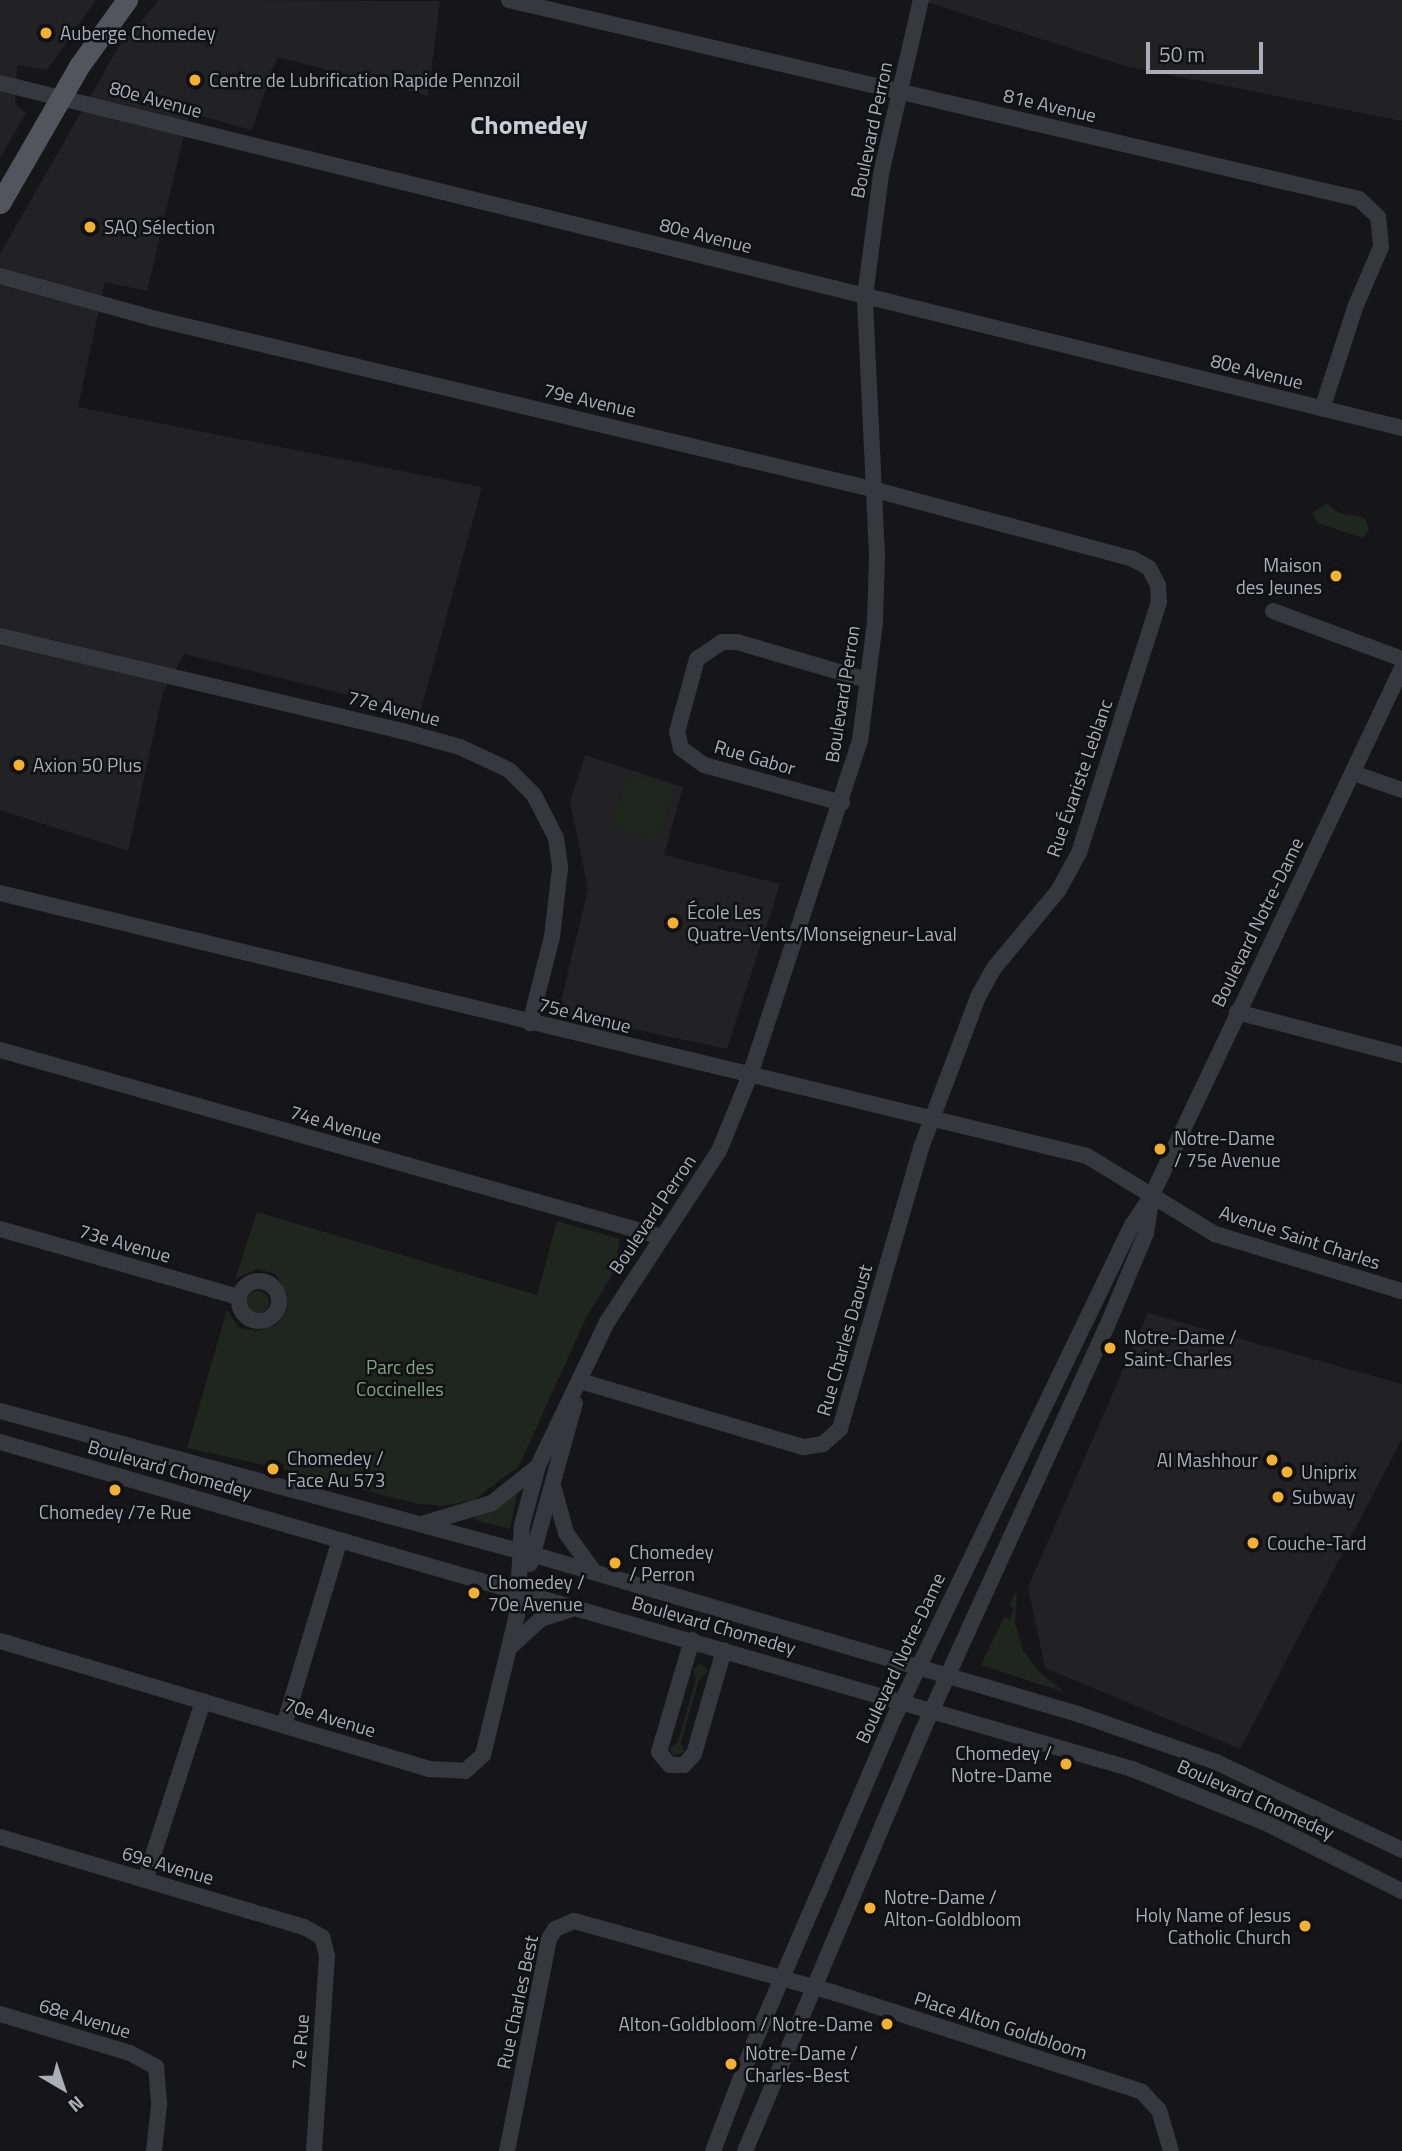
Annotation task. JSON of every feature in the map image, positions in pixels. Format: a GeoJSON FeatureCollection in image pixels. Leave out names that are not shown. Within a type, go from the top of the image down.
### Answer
{"type":"FeatureCollection","features":[{"type":"Feature","properties":{"kind":"main road"},"geometry":{"type":"LineString","coordinates":[[0,203],[62,96],[127,0]]}},
{"type":"Feature","properties":{"kind":"street","name":"81e Avenue"},"geometry":{"type":"LineString","coordinates":[[509,0],[1359,199],[1378,217],[1381,247],[1356,305],[1322,409]]}},
{"type":"Feature","properties":{"kind":"street","name":"Boulevard Perron"},"geometry":{"type":"LineString","coordinates":[[527,1553],[522,1525],[538,1466],[607,1322],[719,1152],[750,1075],[842,803],[860,741],[875,623],[877,555],[865,296],[881,174],[921,0]]}},
{"type":"Feature","properties":{"kind":"street","name":"80e Avenue"},"geometry":{"type":"LineString","coordinates":[[0,83],[62,96],[1402,428]]}},
{"type":"Feature","properties":{"kind":"street","name":"79e Avenue"},"geometry":{"type":"LineString","coordinates":[[0,276],[152,318],[872,489],[1133,559],[1149,568],[1158,585]]}},
{"type":"Feature","properties":{"kind":"street","name":"Rue Évariste Leblanc"},"geometry":{"type":"LineString","coordinates":[[933,1120],[978,997],[994,968],[1058,891],[1079,853],[1159,602],[1158,585]]}},
{"type":"Feature","properties":{"kind":"street"},"geometry":{"type":"LineString","coordinates":[[1273,611],[1402,659]]}},
{"type":"Feature","properties":{"kind":"street","name":"77e Avenue"},"geometry":{"type":"LineString","coordinates":[[0,636],[402,731],[460,747],[509,770],[534,795],[556,838],[560,868],[552,937],[530,1023]]}},
{"type":"Feature","properties":{"kind":"street","name":"Rue Gabor"},"geometry":{"type":"LineString","coordinates":[[842,803],[704,765],[681,748],[677,732],[697,659],[722,642],[737,642],[867,680]]}},
{"type":"Feature","properties":{"kind":"street","name":"Boulevard Notre-Dame"},"geometry":{"type":"LineString","coordinates":[[713,2151],[782,1978],[903,1700],[1132,1225],[1152,1195],[1402,668]]}},
{"type":"Feature","properties":{"kind":"street"},"geometry":{"type":"LineString","coordinates":[[1353,773],[1402,790]]}},
{"type":"Feature","properties":{"kind":"street","name":"75e Avenue"},"geometry":{"type":"LineString","coordinates":[[0,893],[1087,1156],[1152,1195]]}},
{"type":"Feature","properties":{"kind":"street"},"geometry":{"type":"LineString","coordinates":[[1237,1012],[1402,1055]]}},
{"type":"Feature","properties":{"kind":"street","name":"74e Avenue"},"geometry":{"type":"LineString","coordinates":[[0,1050],[662,1237]]}},
{"type":"Feature","properties":{"kind":"street","name":"Rue Charles Daoust"},"geometry":{"type":"LineString","coordinates":[[580,1381],[796,1446],[810,1448],[830,1440],[844,1421],[933,1120]]}},
{"type":"Feature","properties":{"kind":"street","name":"Boulevard Notre-Dame"},"geometry":{"type":"LineString","coordinates":[[745,2151],[812,1987],[932,1709],[1107,1326],[1146,1233],[1152,1195]]}},
{"type":"Feature","properties":{"kind":"street","name":"Avenue Saint Charles"},"geometry":{"type":"LineString","coordinates":[[1152,1195],[1184,1218],[1227,1238],[1402,1292]]}},
{"type":"Feature","properties":{"kind":"street","name":"73e Avenue"},"geometry":{"type":"LineString","coordinates":[[0,1228],[239,1297]]}},
{"type":"Feature","properties":{"kind":"street","name":"Boulevard Perron"},"geometry":{"type":"LineString","coordinates":[[520,1592],[527,1553],[554,1485],[580,1381]]}},
{"type":"Feature","properties":{"kind":"street","name":"Boulevard Chomedey"},"geometry":{"type":"LineString","coordinates":[[0,1411],[423,1523],[948,1675],[1198,1755],[1311,1803],[1402,1850]]}},
{"type":"Feature","properties":{"kind":"street","name":"Boulevard Chomedey"},"geometry":{"type":"LineString","coordinates":[[0,1442],[932,1709],[1202,1796],[1402,1891]]}},
{"type":"Feature","properties":{"kind":"street"},"geometry":{"type":"LineString","coordinates":[[423,1523],[492,1503],[538,1466]]}},
{"type":"Feature","properties":{"kind":"street"},"geometry":{"type":"LineString","coordinates":[[554,1485],[566,1533],[595,1573]]}},
{"type":"Feature","properties":{"kind":"street"},"geometry":{"type":"LineString","coordinates":[[285,1725],[340,1540]]}},
{"type":"Feature","properties":{"kind":"street","name":"70e Avenue"},"geometry":{"type":"LineString","coordinates":[[0,1641],[430,1769],[464,1771],[483,1755],[520,1592]]}},
{"type":"Feature","properties":{"kind":"street"},"geometry":{"type":"LineString","coordinates":[[509,1648],[541,1619],[576,1608]]}},
{"type":"Feature","properties":{"kind":"street"},"geometry":{"type":"LineString","coordinates":[[692,1640],[659,1752],[670,1765],[684,1765],[694,1754],[724,1650]]}},
{"type":"Feature","properties":{"kind":"street"},"geometry":{"type":"LineString","coordinates":[[145,1881],[203,1701]]}},
{"type":"Feature","properties":{"kind":"street","name":"69e Avenue"},"geometry":{"type":"LineString","coordinates":[[0,1837],[304,1927],[321,1937]]}},
{"type":"Feature","properties":{"kind":"street","name":"Rue Charles Best"},"geometry":{"type":"LineString","coordinates":[[508,2151],[547,1949],[560,1926],[586,1923],[782,1978]]}},
{"type":"Feature","properties":{"kind":"street","name":"7e Rue"},"geometry":{"type":"LineString","coordinates":[[314,2151],[327,1956],[321,1937]]}},
{"type":"Feature","properties":{"kind":"street","name":"Place Alton Goldbloom"},"geometry":{"type":"LineString","coordinates":[[782,1978],[1141,2091],[1159,2110],[1171,2151]]}},
{"type":"Feature","properties":{"kind":"street","name":"68e Avenue"},"geometry":{"type":"LineString","coordinates":[[0,2014],[130,2053],[156,2067],[154,2151]]}},
{"type":"Feature","properties":{"kind":"shaded area"},"geometry":{"type":"Polygon","coordinates":[[[0,0],[96,0],[47,70],[17,65],[15,104],[26,113],[0,158],[0,0]]]}},
{"type":"Feature","properties":{"kind":"shaded area"},"geometry":{"type":"Polygon","coordinates":[[[159,0],[440,1],[428,96],[277,57],[252,130],[189,113],[147,291],[105,282],[78,407],[482,487],[420,713],[184,654],[163,692],[128,851],[0,810],[0,254],[118,48],[159,0]]]}},
{"type":"Feature","properties":{"kind":"shaded area"},"geometry":{"type":"Polygon","coordinates":[[[921,0],[1402,0],[1402,121],[1125,66],[921,0]]]}},
{"type":"Feature","properties":{"kind":"shaded area","name":"École Les Quatre-Vents/Monseigneur-Laval"},"geometry":{"type":"Polygon","coordinates":[[[585,755],[683,787],[664,855],[780,884],[727,1049],[558,1013],[588,889],[570,802],[585,755]]]}},
{"type":"Feature","properties":{"kind":"shaded area"},"geometry":{"type":"Polygon","coordinates":[[[1148,1313],[1402,1384],[1402,1439],[1240,1749],[1045,1668],[1028,1587],[1148,1313]]]}},
{"type":"Feature","properties":{"kind":"green space"},"geometry":{"type":"Polygon","coordinates":[[[1326,503],[1339,513],[1365,518],[1369,530],[1363,538],[1318,523],[1312,514],[1326,503]]]}},
{"type":"Feature","properties":{"kind":"green space"},"geometry":{"type":"Polygon","coordinates":[[[629,772],[675,787],[657,842],[611,827],[629,772]]]}},
{"type":"Feature","properties":{"kind":"green space","name":"Parc des Coccinelles"},"geometry":{"type":"Polygon","coordinates":[[[257,1212],[537,1295],[557,1221],[620,1239],[617,1254],[622,1259],[586,1318],[519,1466],[474,1500],[443,1506],[418,1504],[283,1469],[284,1464],[274,1462],[273,1467],[187,1448],[227,1310],[239,1328],[258,1331],[276,1325],[287,1310],[287,1294],[276,1274],[257,1269],[235,1279],[257,1212]]]}},
{"type":"Feature","properties":{"kind":"green space"},"geometry":{"type":"Polygon","coordinates":[[[258,1291],[266,1294],[269,1302],[266,1310],[258,1313],[250,1310],[247,1302],[250,1294],[258,1291]]]}},
{"type":"Feature","properties":{"kind":"green space"},"geometry":{"type":"Polygon","coordinates":[[[517,1494],[510,1529],[475,1520],[475,1517],[517,1494]]]}},
{"type":"Feature","properties":{"kind":"green space"},"geometry":{"type":"Polygon","coordinates":[[[1017,1590],[1015,1623],[1023,1650],[1039,1672],[1064,1692],[981,1665],[1004,1617],[1009,1619],[1014,1609],[1009,1606],[1017,1590]]]}},
{"type":"Feature","properties":{"kind":"green space"},"geometry":{"type":"Polygon","coordinates":[[[701,1664],[708,1671],[699,1680],[681,1742],[684,1752],[674,1756],[669,1748],[678,1742],[696,1679],[693,1669],[701,1664]]]}},
{"type":"Feature","properties":{"kind":"place","name":"Auberge Chomedey"},"geometry":{"type":"Point","coordinates":[46,33]}},
{"type":"Feature","properties":{"kind":"place","name":"Centre de Lubrification Rapide Pennzoil"},"geometry":{"type":"Point","coordinates":[195,80]}},
{"type":"Feature","properties":{"kind":"place","name":"SAQ Sélection"},"geometry":{"type":"Point","coordinates":[90,227]}},
{"type":"Feature","properties":{"kind":"place","name":"Maison des Jeunes"},"geometry":{"type":"Point","coordinates":[1336,576]}},
{"type":"Feature","properties":{"kind":"place","name":"Axion 50 Plus"},"geometry":{"type":"Point","coordinates":[19,765]}},
{"type":"Feature","properties":{"kind":"place","name":"École Les Quatre-Vents/Monseigneur-Laval"},"geometry":{"type":"Point","coordinates":[673,923]}},
{"type":"Feature","properties":{"kind":"place","name":"Notre-Dame / 75e Avenue"},"geometry":{"type":"Point","coordinates":[1160,1149]}},
{"type":"Feature","properties":{"kind":"place","name":"Notre-Dame / Saint-Charles"},"geometry":{"type":"Point","coordinates":[1110,1348]}},
{"type":"Feature","properties":{"kind":"place","name":"Al Mashhour"},"geometry":{"type":"Point","coordinates":[1272,1460]}},
{"type":"Feature","properties":{"kind":"place","name":"Chomedey / Face Au 573"},"geometry":{"type":"Point","coordinates":[273,1469]}},
{"type":"Feature","properties":{"kind":"place","name":"Uniprix"},"geometry":{"type":"Point","coordinates":[1287,1472]}},
{"type":"Feature","properties":{"kind":"place","name":"Chomedey /7e Rue"},"geometry":{"type":"Point","coordinates":[115,1490]}},
{"type":"Feature","properties":{"kind":"place","name":"Subway"},"geometry":{"type":"Point","coordinates":[1278,1497]}},
{"type":"Feature","properties":{"kind":"place","name":"Couche-Tard"},"geometry":{"type":"Point","coordinates":[1253,1543]}},
{"type":"Feature","properties":{"kind":"place","name":"Chomedey / Perron"},"geometry":{"type":"Point","coordinates":[615,1563]}},
{"type":"Feature","properties":{"kind":"place","name":"Chomedey / 70e Avenue"},"geometry":{"type":"Point","coordinates":[474,1593]}},
{"type":"Feature","properties":{"kind":"place","name":"Chomedey / Notre-Dame"},"geometry":{"type":"Point","coordinates":[1066,1764]}},
{"type":"Feature","properties":{"kind":"place","name":"Notre-Dame / Alton-Goldbloom"},"geometry":{"type":"Point","coordinates":[870,1908]}},
{"type":"Feature","properties":{"kind":"place","name":"Holy Name of Jesus Catholic Church"},"geometry":{"type":"Point","coordinates":[1305,1926]}},
{"type":"Feature","properties":{"kind":"place","name":"Alton-Goldbloom / Notre-Dame"},"geometry":{"type":"Point","coordinates":[887,2024]}},
{"type":"Feature","properties":{"kind":"place","name":"Notre-Dame / Charles-Best"},"geometry":{"type":"Point","coordinates":[731,2064]}},
{"type":"Feature","properties":{"kind":"district","name":"Chomedey"},"geometry":{"type":"Point","coordinates":[529,125]}}]}
